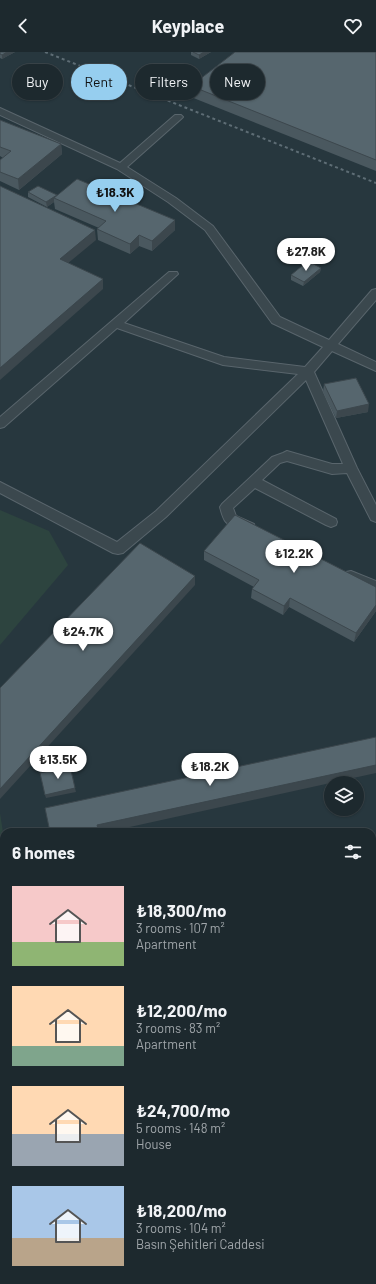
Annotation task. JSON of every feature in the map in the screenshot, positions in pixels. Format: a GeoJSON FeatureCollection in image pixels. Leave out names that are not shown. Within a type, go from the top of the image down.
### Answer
{"type":"FeatureCollection","features":[{"type":"Feature","properties":{"kind":"lane"},"geometry":{"type":"LineString","coordinates":[[0,111],[121,167],[172,200],[209,228],[276,320],[376,366]]}},
{"type":"Feature","properties":{"kind":"lane"},"geometry":{"type":"LineString","coordinates":[[121,167],[178,117]]}},
{"type":"Feature","properties":{"kind":"lane"},"geometry":{"type":"LineString","coordinates":[[0,424],[173,274]]}},
{"type":"Feature","properties":{"kind":"lane"},"geometry":{"type":"LineString","coordinates":[[0,487],[118,549],[172,503],[308,371],[376,293]]}},
{"type":"Feature","properties":{"kind":"lane"},"geometry":{"type":"LineString","coordinates":[[116,324],[223,361],[308,371]]}},
{"type":"Feature","properties":{"kind":"lane"},"geometry":{"type":"LineString","coordinates":[[308,371],[351,468],[376,517]]}},
{"type":"Feature","properties":{"kind":"lane"},"geometry":{"type":"LineString","coordinates":[[258,533],[231,519],[226,507],[239,493],[255,482],[276,460],[287,456],[332,469],[351,468]]}},
{"type":"Feature","properties":{"kind":"lane"},"geometry":{"type":"LineString","coordinates":[[255,482],[331,522]]}},
{"type":"Feature","properties":{"kind":"lane"},"geometry":{"type":"LineString","coordinates":[[342,572],[376,587]]}},
{"type":"Feature","properties":{"kind":"green space"},"geometry":{"type":"Polygon","coordinates":[[[0,510],[49,531],[68,565],[0,645],[0,510]]]}},
{"type":"Feature","properties":{"kind":"green space"},"geometry":{"type":"Polygon","coordinates":[[[0,813],[2,828],[0,828],[0,813]]]}},
{"type":"Feature","properties":{"kind":"building"},"geometry":{"type":"Polygon","coordinates":[[[0,52],[7,52],[2,55],[0,52]]]}},
{"type":"Feature","properties":{"kind":"building"},"geometry":{"type":"Polygon","coordinates":[[[193,52],[204,52],[199,55],[193,52]]]}},
{"type":"Feature","properties":{"kind":"building"},"geometry":{"type":"Polygon","coordinates":[[[235,52],[376,52],[376,160],[226,100],[265,100],[265,64],[219,64],[235,52]]]}},
{"type":"Feature","properties":{"kind":"building"},"geometry":{"type":"Polygon","coordinates":[[[210,71],[210,94],[202,90],[202,78],[210,71]]]}},
{"type":"Feature","properties":{"kind":"building"},"geometry":{"type":"Polygon","coordinates":[[[0,120],[61,144],[18,179],[0,172],[0,160],[11,151],[0,147],[0,120]]]}},
{"type":"Feature","properties":{"kind":"building"},"geometry":{"type":"Polygon","coordinates":[[[77,179],[175,220],[152,241],[139,235],[130,244],[97,229],[106,221],[54,198],[77,179]]]}},
{"type":"Feature","properties":{"kind":"building"},"geometry":{"type":"Polygon","coordinates":[[[0,186],[95,230],[60,259],[103,279],[0,368],[0,186]]]}},
{"type":"Feature","properties":{"kind":"building"},"geometry":{"type":"Polygon","coordinates":[[[38,186],[57,195],[46,202],[28,192],[38,186]]]}},
{"type":"Feature","properties":{"kind":"building"},"geometry":{"type":"Polygon","coordinates":[[[308,261],[321,268],[304,282],[291,275],[308,261]]]}},
{"type":"Feature","properties":{"kind":"building"},"geometry":{"type":"Polygon","coordinates":[[[356,378],[369,404],[337,411],[324,384],[356,378]]]}},
{"type":"Feature","properties":{"kind":"building"},"geometry":{"type":"Polygon","coordinates":[[[235,515],[376,587],[376,605],[356,633],[290,598],[284,606],[252,589],[259,580],[204,551],[235,515]]]}},
{"type":"Feature","properties":{"kind":"building"},"geometry":{"type":"Polygon","coordinates":[[[140,543],[195,576],[0,789],[0,688],[140,543]]]}},
{"type":"Feature","properties":{"kind":"building"},"geometry":{"type":"Polygon","coordinates":[[[376,737],[376,765],[97,825],[98,828],[49,828],[45,808],[376,737]]]}},
{"type":"Feature","properties":{"kind":"building"},"geometry":{"type":"Polygon","coordinates":[[[70,766],[75,788],[45,795],[40,773],[70,766]]]}},
{"type":"Feature","properties":{"kind":"railway"},"geometry":{"type":"LineString","coordinates":[[45,52],[376,183]]}}]}
